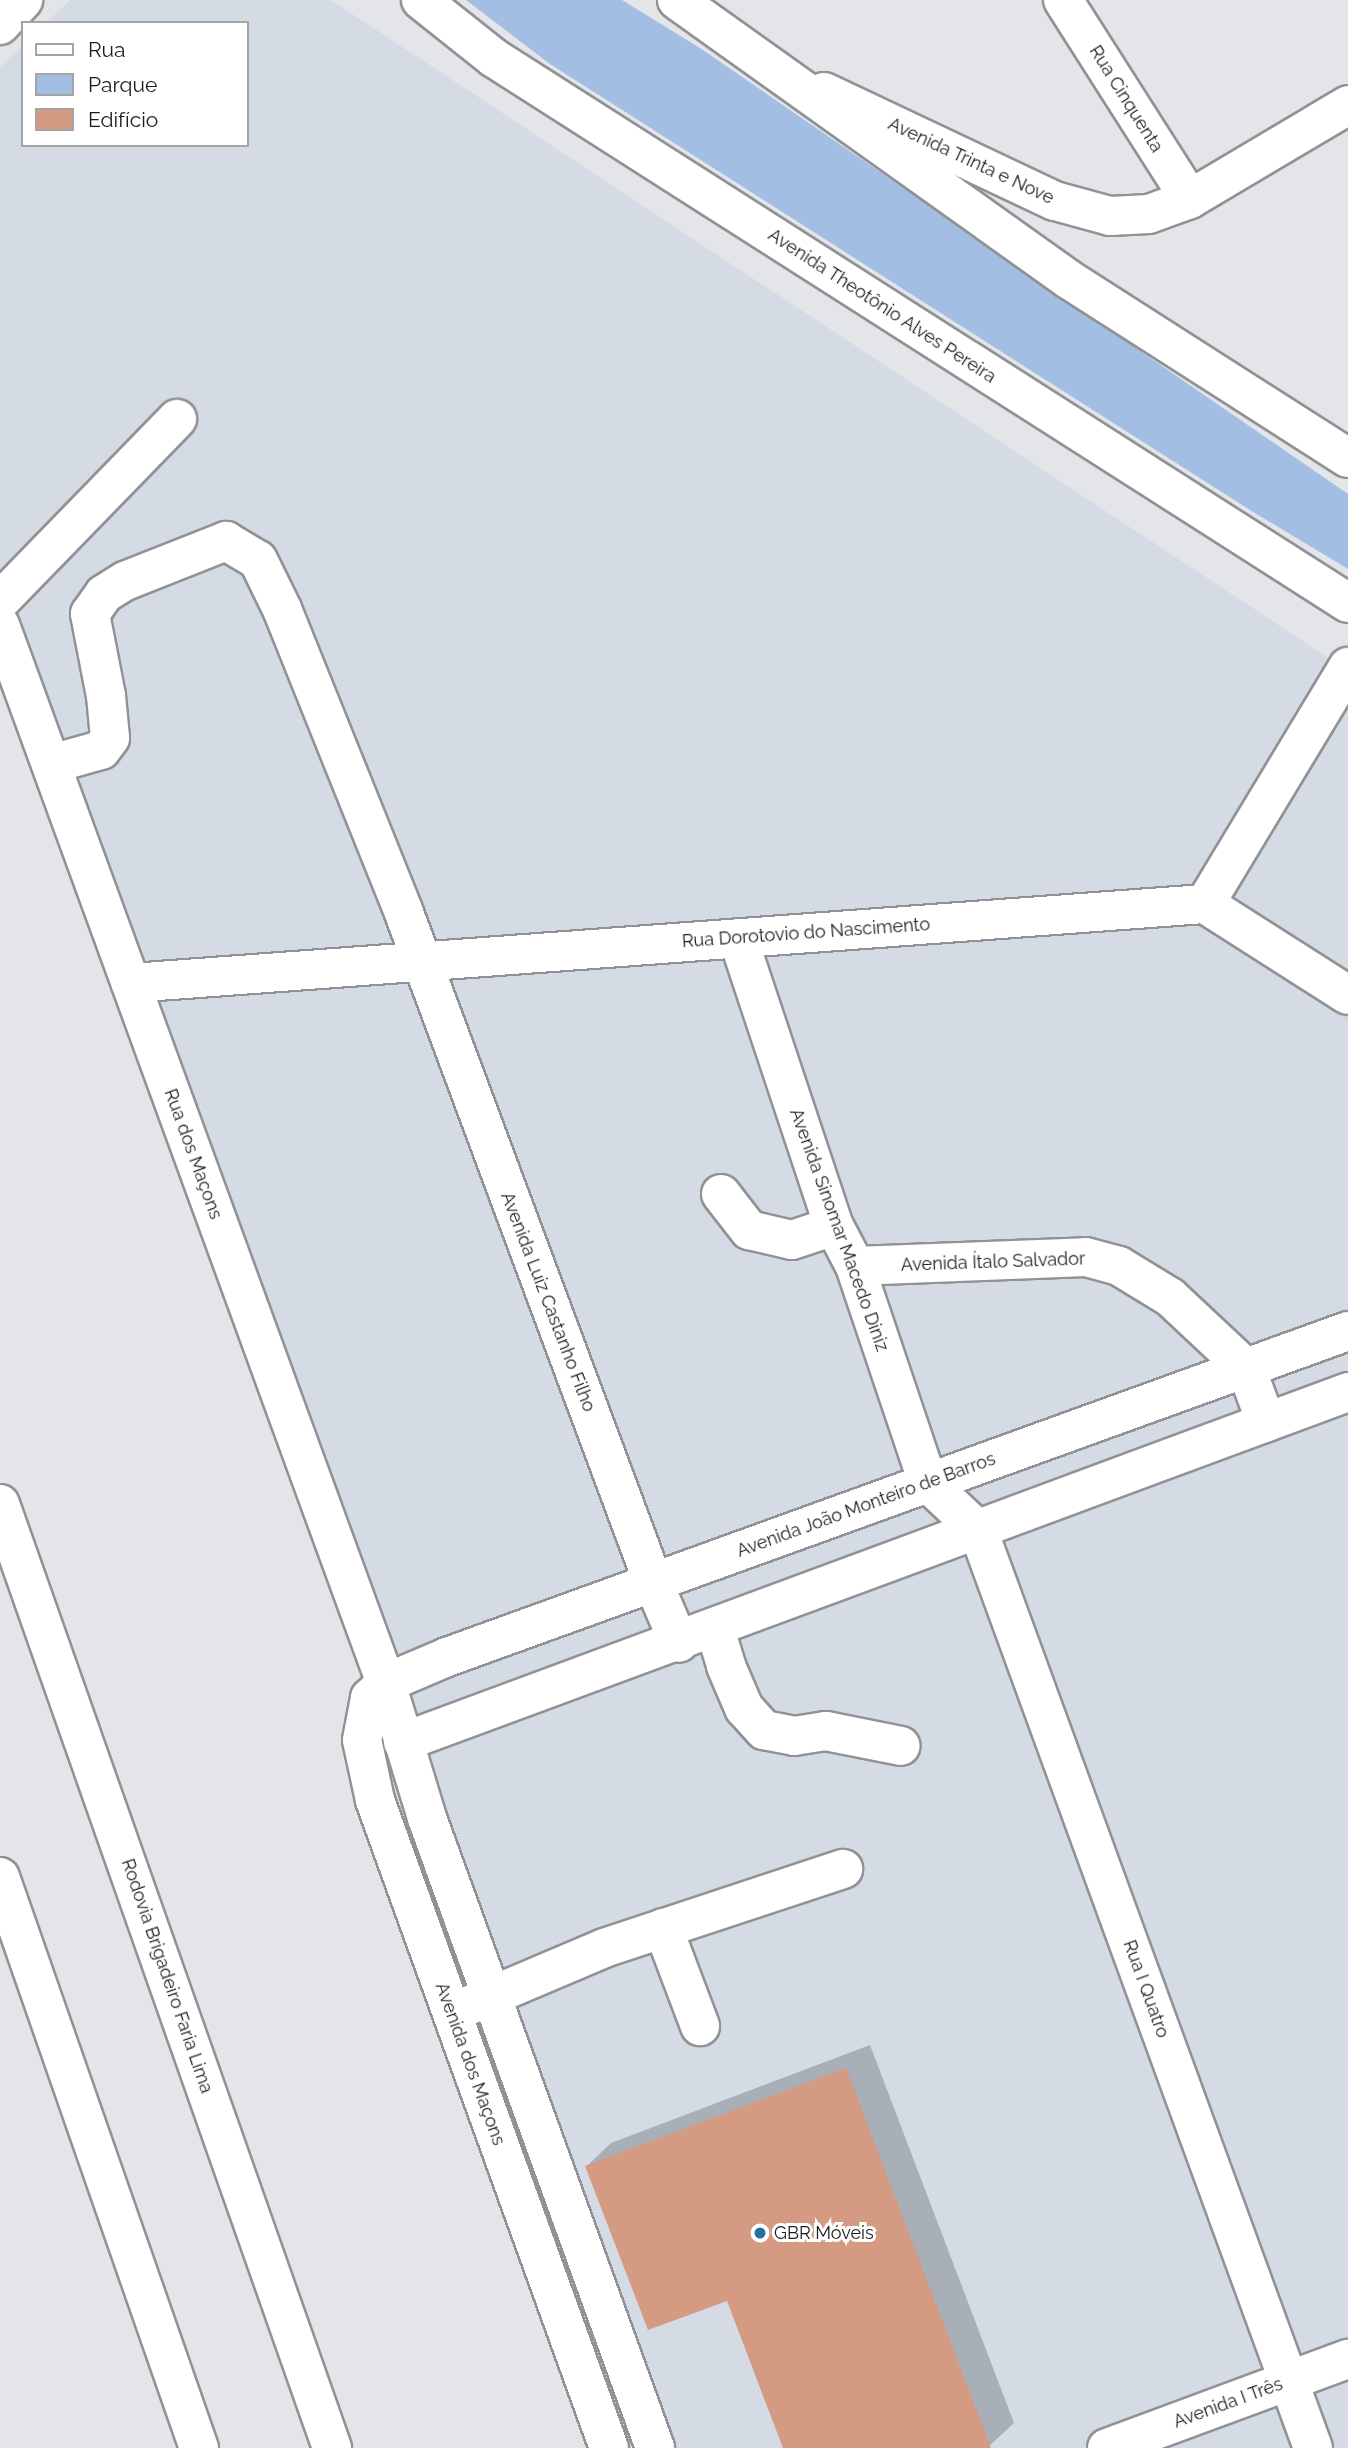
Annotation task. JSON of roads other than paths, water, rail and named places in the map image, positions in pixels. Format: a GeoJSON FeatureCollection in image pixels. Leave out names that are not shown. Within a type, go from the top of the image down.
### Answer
{"type":"FeatureCollection","features":[{"type":"Feature","properties":{"kind":"main road"},"geometry":{"type":"LineString","coordinates":[[0,25],[23,0]]}},
{"type":"Feature","properties":{"kind":"main road","name":"Avenida Theotônio Alves Pereira"},"geometry":{"type":"LineString","coordinates":[[421,0],[494,58],[1348,603]]}},
{"type":"Feature","properties":{"kind":"main road"},"geometry":{"type":"LineString","coordinates":[[677,0],[1068,279],[1348,458]]}},
{"type":"Feature","properties":{"kind":"main road","name":"Rua Cinquenta"},"geometry":{"type":"LineString","coordinates":[[1063,0],[1190,199]]}},
{"type":"Feature","properties":{"kind":"main road","name":"Avenida Trinta e Nove"},"geometry":{"type":"LineString","coordinates":[[784,74],[1055,201],[1110,216],[1149,214],[1190,199],[1348,104]]}},
{"type":"Feature","properties":{"kind":"main road"},"geometry":{"type":"LineString","coordinates":[[0,601],[177,419]]}},
{"type":"Feature","properties":{"kind":"main road","name":"Avenida Luiz Castanho Filho"},"geometry":{"type":"LineString","coordinates":[[51,764],[101,750],[110,738],[106,696],[90,614],[104,594],[125,581],[226,541],[258,560],[282,609],[421,961],[653,1582],[679,1643]]}},
{"type":"Feature","properties":{"kind":"main road","name":"Rua dos Maçons"},"geometry":{"type":"LineString","coordinates":[[0,625],[386,1683],[403,1742]]}},
{"type":"Feature","properties":{"kind":"main road"},"geometry":{"type":"LineString","coordinates":[[1348,667],[1205,904],[1348,995]]}},
{"type":"Feature","properties":{"kind":"main road","name":"Rua Dorotovio do Nascimento"},"geometry":{"type":"LineString","coordinates":[[131,983],[1205,904]]}},
{"type":"Feature","properties":{"kind":"main road","name":"Avenida Sinomar Macedo Diniz"},"geometry":{"type":"LineString","coordinates":[[738,938],[834,1226],[855,1266],[928,1483]]}},
{"type":"Feature","properties":{"kind":"main road"},"geometry":{"type":"LineString","coordinates":[[721,1194],[749,1230],[792,1240],[834,1226]]}},
{"type":"Feature","properties":{"kind":"main road","name":"Avenida Ítalo Salvador"},"geometry":{"type":"LineString","coordinates":[[855,1266],[1086,1257],[1119,1266],[1170,1297],[1246,1368],[1266,1422]]}},
{"type":"Feature","properties":{"kind":"main road","name":"Avenida João Monteiro de Barros"},"geometry":{"type":"LineString","coordinates":[[386,1683],[447,1657],[1348,1331]]}},
{"type":"Feature","properties":{"kind":"main road"},"geometry":{"type":"LineString","coordinates":[[606,2441],[650,2433],[427,1818],[403,1742],[679,1643],[1348,1392]]}},
{"type":"Feature","properties":{"kind":"main road"},"geometry":{"type":"LineString","coordinates":[[928,1483],[978,1530]]}},
{"type":"Feature","properties":{"kind":"main road","name":"Rodovia Brigadeiro Faria Lima"},"geometry":{"type":"LineString","coordinates":[[0,1504],[332,2448]]}},
{"type":"Feature","properties":{"kind":"main road","name":"Rua I Quatro"},"geometry":{"type":"LineString","coordinates":[[978,1530],[1312,2448]]}},
{"type":"Feature","properties":{"kind":"main road"},"geometry":{"type":"LineString","coordinates":[[715,1629],[726,1666],[744,1708],[764,1730],[794,1736],[826,1731],[901,1746]]}},
{"type":"Feature","properties":{"kind":"main road","name":"Avenida dos Maçons"},"geometry":{"type":"LineString","coordinates":[[386,1683],[370,1698],[362,1740],[375,1800],[606,2441]]}},
{"type":"Feature","properties":{"kind":"main road"},"geometry":{"type":"LineString","coordinates":[[452,2013],[604,1948],[843,1869]]}},
{"type":"Feature","properties":{"kind":"main road"},"geometry":{"type":"LineString","coordinates":[[0,1877],[199,2448]]}},
{"type":"Feature","properties":{"kind":"main road"},"geometry":{"type":"LineString","coordinates":[[663,1928],[700,2026]]}},
{"type":"Feature","properties":{"kind":"main road","name":"Avenida I Três"},"geometry":{"type":"LineString","coordinates":[[1107,2448],[1348,2359]]}},
{"type":"Feature","properties":{"kind":"place","name":"GBR Móveis"},"geometry":{"type":"Point","coordinates":[760,2233]}}]}
